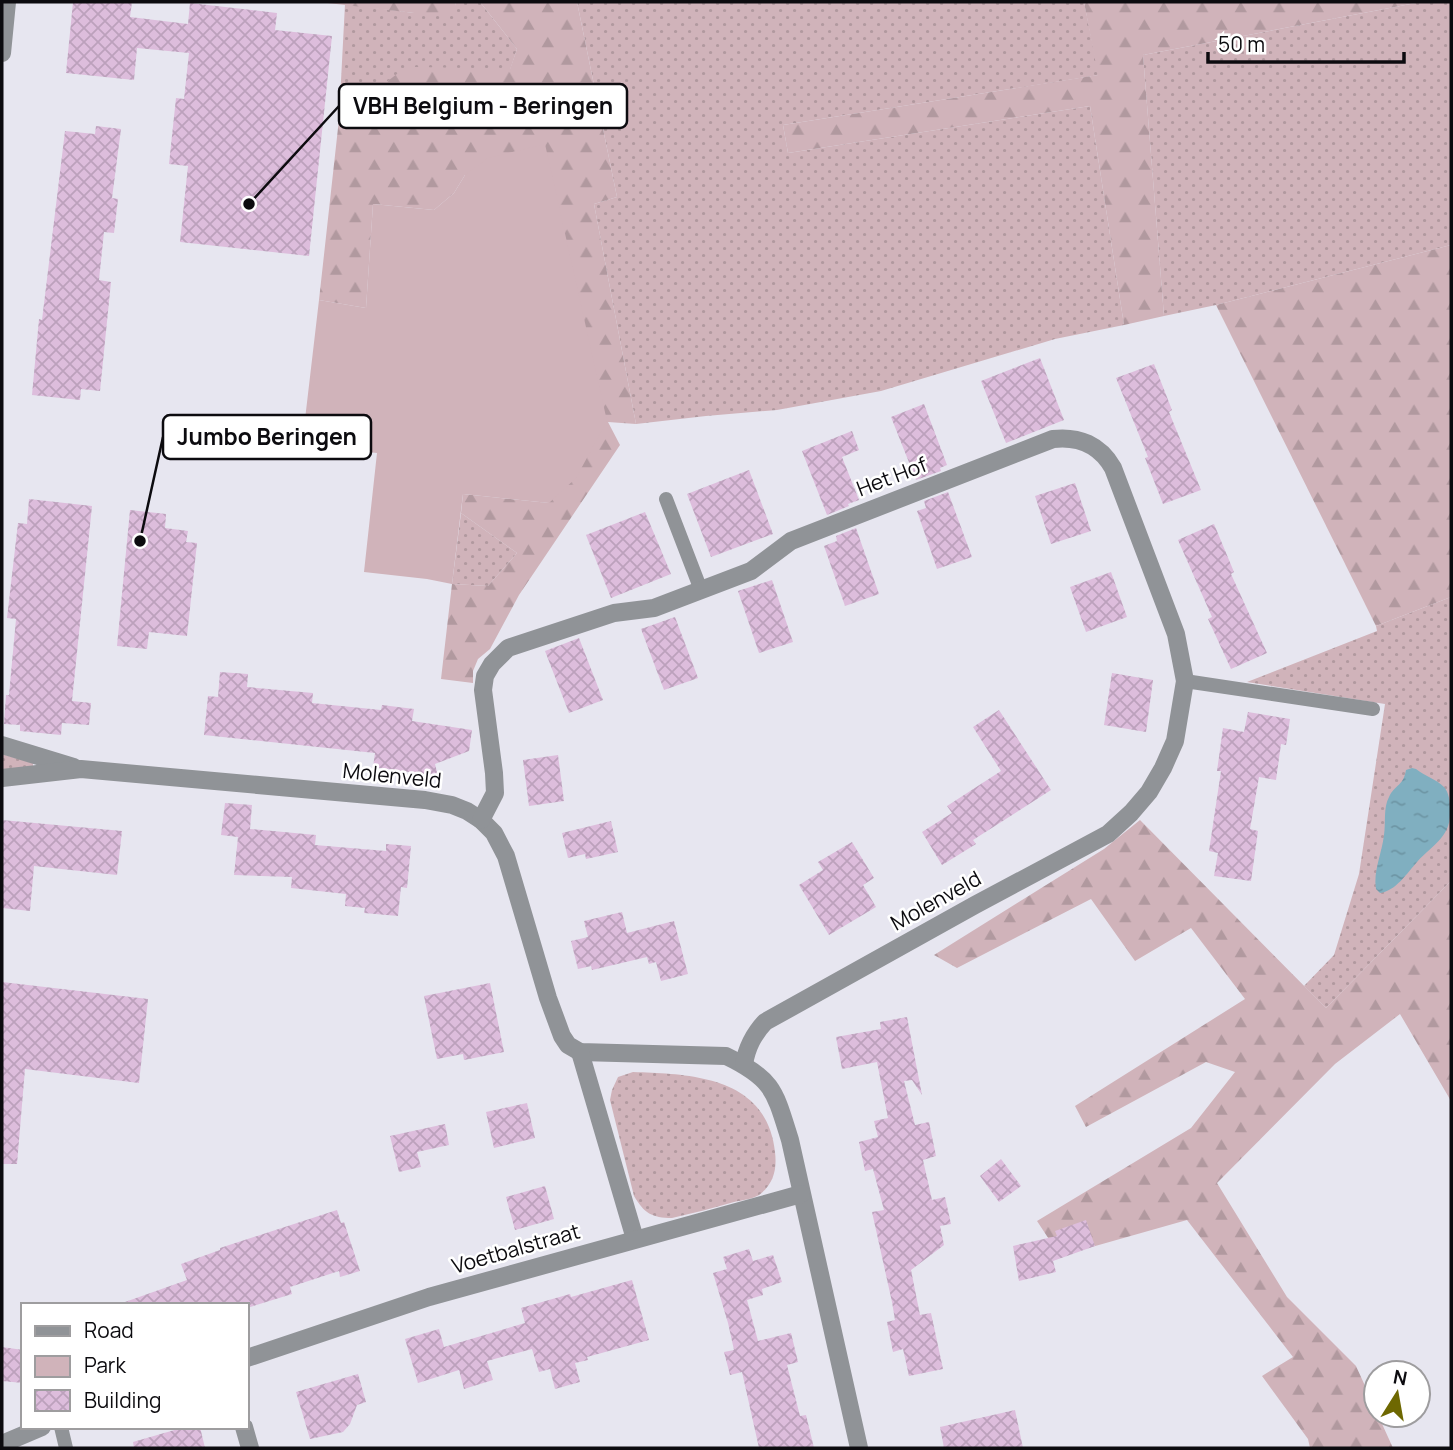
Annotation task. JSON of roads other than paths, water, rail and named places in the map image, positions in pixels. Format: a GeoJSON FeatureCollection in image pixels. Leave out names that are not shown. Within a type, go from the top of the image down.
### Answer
{"type":"FeatureCollection","features":[{"type":"Feature","properties":{"kind":"street"},"geometry":{"type":"LineString","coordinates":[[2,53],[7,2]]}},
{"type":"Feature","properties":{"kind":"street","name":"Het Hof"},"geometry":{"type":"LineString","coordinates":[[481,820],[495,793],[483,690],[485,676],[492,664],[508,648],[614,613],[654,608],[751,571],[791,541],[1053,439],[1066,437],[1090,443],[1107,458],[1113,468],[1176,634],[1185,681],[1175,741],[1149,792],[1131,813]]}},
{"type":"Feature","properties":{"kind":"street"},"geometry":{"type":"LineString","coordinates":[[2,745],[80,769]]}},
{"type":"Feature","properties":{"kind":"street"},"geometry":{"type":"LineString","coordinates":[[2,778],[80,769]]}},
{"type":"Feature","properties":{"kind":"street","name":"Molenveld"},"geometry":{"type":"LineString","coordinates":[[80,769],[425,800],[452,805],[481,820],[494,833],[506,856],[562,1036],[568,1045],[580,1052],[635,1239]]}},
{"type":"Feature","properties":{"kind":"street","name":"Molenveld"},"geometry":{"type":"LineString","coordinates":[[744,1064],[754,1034],[765,1022],[1108,834],[1131,813]]}},
{"type":"Feature","properties":{"kind":"street"},"geometry":{"type":"LineString","coordinates":[[580,1052],[726,1056],[744,1064],[767,1082],[778,1100],[790,1140],[859,1448]]}},
{"type":"Feature","properties":{"kind":"street","name":"Voetbalstraat"},"geometry":{"type":"LineString","coordinates":[[248,1358],[429,1297],[801,1194]]}},
{"type":"Feature","properties":{"kind":"street"},"geometry":{"type":"LineString","coordinates":[[2,1444],[37,1429]]}},
{"type":"Feature","properties":{"kind":"street"},"geometry":{"type":"LineString","coordinates":[[245,1429],[250,1448]]}},
{"type":"Feature","properties":{"kind":"lane"},"geometry":{"type":"LineString","coordinates":[[666,499],[701,590]]}},
{"type":"Feature","properties":{"kind":"lane"},"geometry":{"type":"LineString","coordinates":[[1185,681],[1373,709]]}},
{"type":"Feature","properties":{"kind":"lane"},"geometry":{"type":"LineString","coordinates":[[61,1429],[66,1448]]}},
{"type":"Feature","properties":{"kind":"water"},"geometry":{"type":"Polygon","coordinates":[[[1412,768],[1446,789],[1450,805],[1448,826],[1441,839],[1401,881],[1386,892],[1380,893],[1376,889],[1376,876],[1387,801],[1403,780],[1406,770],[1412,768]]]}},
{"type":"Feature","properties":{"kind":"place","name":"VBH Belgium - Beringen"},"geometry":{"type":"Point","coordinates":[249,204]}},
{"type":"Feature","properties":{"kind":"place","name":"Jumbo Beringen"},"geometry":{"type":"Point","coordinates":[140,541]}}]}
